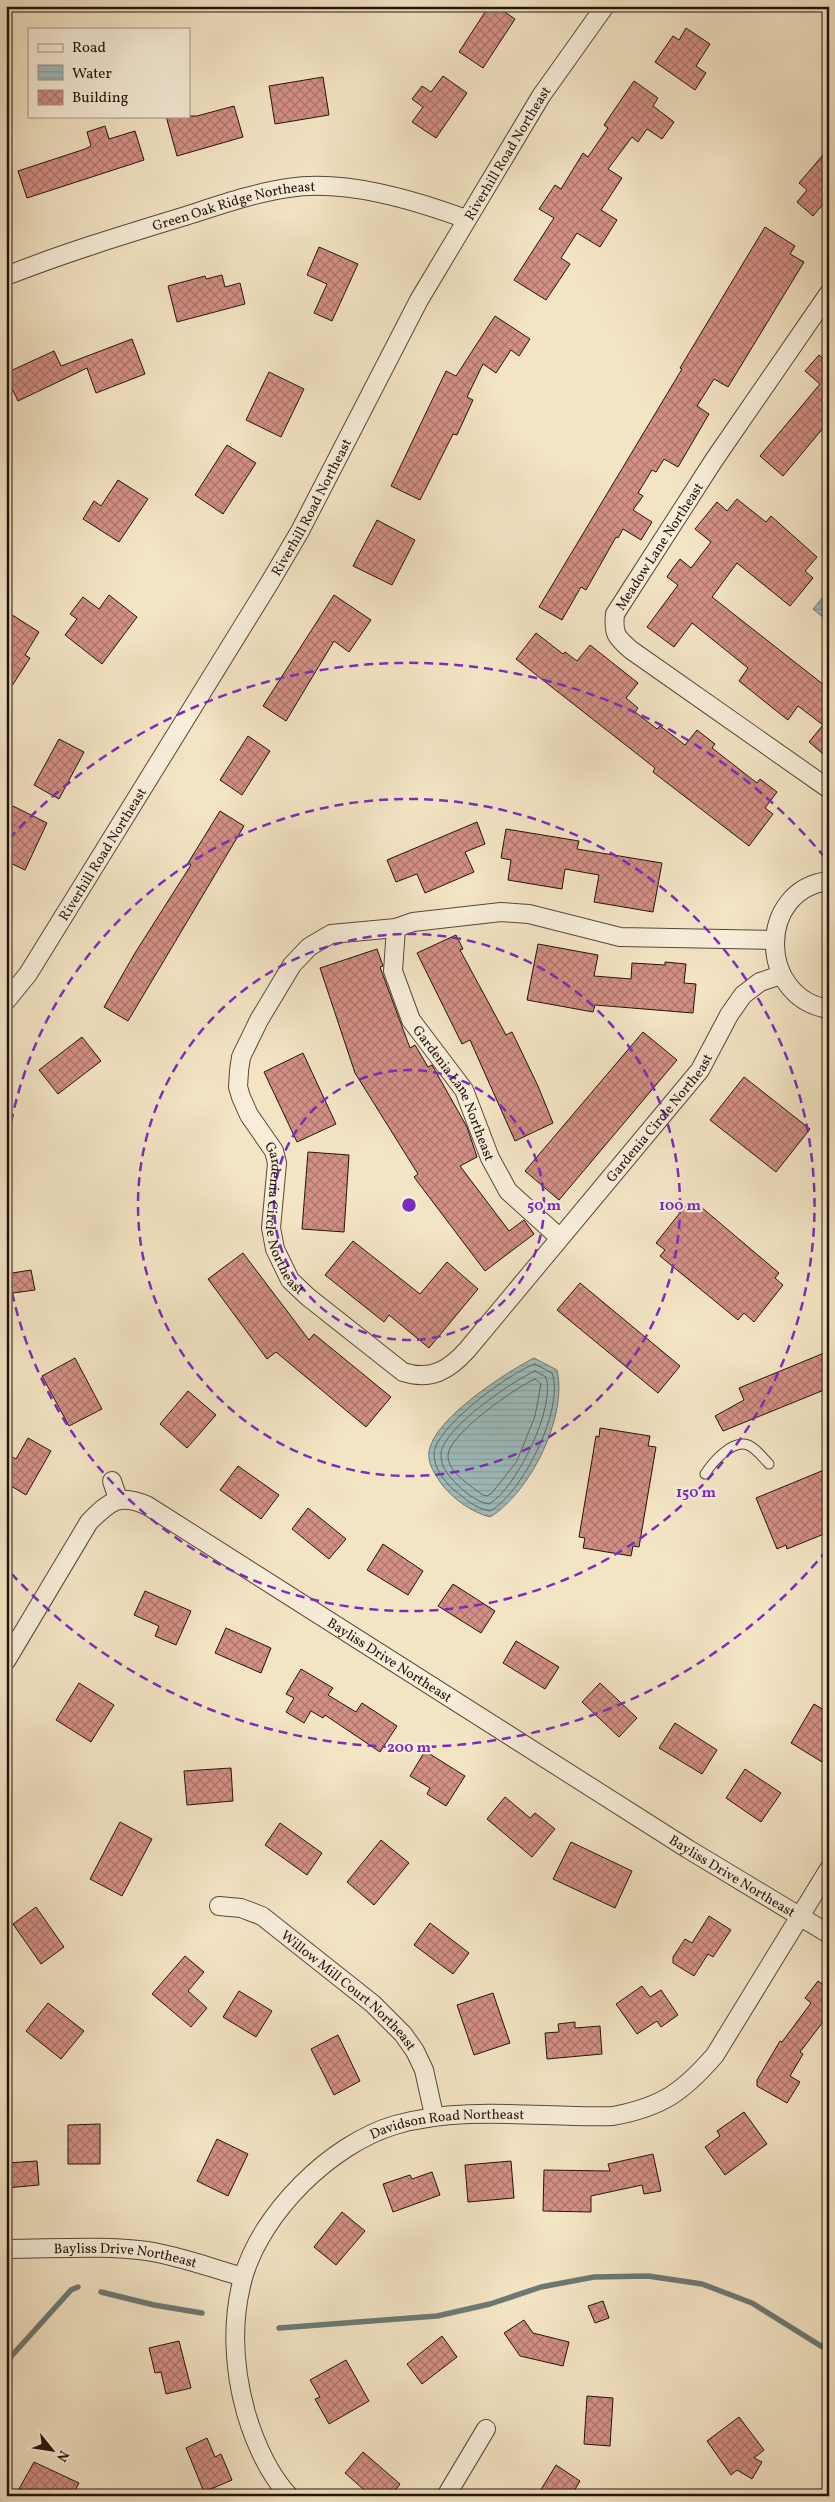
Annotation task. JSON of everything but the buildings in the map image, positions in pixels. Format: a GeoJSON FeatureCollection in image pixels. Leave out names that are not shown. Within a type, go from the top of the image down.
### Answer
{"type":"FeatureCollection","features":[{"type":"Feature","properties":{"kind":"street","name":"Riverhill Road Northeast"},"geometry":{"type":"LineString","coordinates":[[6,1001],[28,974],[285,556],[326,482],[397,339],[466,219],[541,96],[606,6]]}},
{"type":"Feature","properties":{"kind":"street","name":"Green Oak Ridge Northeast"},"geometry":{"type":"LineString","coordinates":[[6,276],[60,255],[231,202],[289,187],[329,187],[390,195],[466,219]]}},
{"type":"Feature","properties":{"kind":"street","name":"Meadow Lane Northeast"},"geometry":{"type":"LineString","coordinates":[[829,293],[714,460],[625,598],[615,614],[614,628],[618,639],[631,650],[829,789]]}},
{"type":"Feature","properties":{"kind":"street"},"geometry":{"type":"LineString","coordinates":[[829,881],[804,890],[788,903],[778,921],[774,940],[775,961],[782,976],[798,997],[818,1008],[829,1009]]}},
{"type":"Feature","properties":{"kind":"street","name":"Gardenia Circle Northeast"},"geometry":{"type":"LineString","coordinates":[[774,940],[620,937],[529,914],[501,912],[413,922],[396,928],[331,934],[310,947],[292,965],[259,1020],[241,1057],[238,1087],[240,1097],[249,1115],[274,1151],[277,1163],[271,1228],[275,1249],[290,1280],[308,1297],[404,1372],[416,1376],[431,1375],[456,1362],[700,1070],[729,1015],[743,995],[760,982],[782,976]]}},
{"type":"Feature","properties":{"kind":"street","name":"Gardenia Lane Northeast"},"geometry":{"type":"LineString","coordinates":[[396,928],[393,971],[411,1020],[464,1090],[490,1158],[508,1191],[560,1238]]}},
{"type":"Feature","properties":{"kind":"street"},"geometry":{"type":"LineString","coordinates":[[6,1661],[89,1522],[101,1510],[118,1499],[112,1481]]}},
{"type":"Feature","properties":{"kind":"street","name":"Bayliss Drive Northeast"},"geometry":{"type":"LineString","coordinates":[[118,1499],[131,1498],[148,1506],[688,1849],[829,1934]]}},
{"type":"Feature","properties":{"kind":"street","name":"Davidson Road Northeast"},"geometry":{"type":"LineString","coordinates":[[289,2496],[277,2482],[253,2436],[238,2385],[235,2354],[239,2299],[243,2278],[252,2255],[278,2211],[315,2171],[366,2137],[393,2126],[434,2116],[613,2116],[640,2111],[667,2099],[693,2081],[715,2055],[829,1869]]}},
{"type":"Feature","properties":{"kind":"street","name":"Willow Mill Court Northeast"},"geometry":{"type":"LineString","coordinates":[[219,1906],[241,1908],[262,1916],[389,2018],[416,2051],[424,2070],[434,2116]]}},
{"type":"Feature","properties":{"kind":"street","name":"Bayliss Drive Northeast"},"geometry":{"type":"LineString","coordinates":[[6,2249],[119,2249],[147,2251],[192,2261],[243,2278]]}},
{"type":"Feature","properties":{"kind":"street"},"geometry":{"type":"LineString","coordinates":[[446,2496],[486,2429]]}},
{"type":"Feature","properties":{"kind":"lane"},"geometry":{"type":"LineString","coordinates":[[705,1474],[720,1454],[739,1445],[747,1444],[752,1447],[769,1464]]}},
{"type":"Feature","properties":{"kind":"water"},"geometry":{"type":"Polygon","coordinates":[[[829,590],[829,622],[813,609],[829,590]]]}},
{"type":"Feature","properties":{"kind":"water"},"geometry":{"type":"Polygon","coordinates":[[[534,1358],[557,1370],[559,1389],[557,1409],[551,1430],[543,1452],[519,1490],[505,1506],[490,1517],[483,1515],[459,1501],[443,1486],[429,1461],[429,1451],[434,1438],[457,1411],[490,1385],[534,1358]]]}},
{"type":"Feature","properties":{"kind":"waterway"},"geometry":{"type":"LineString","coordinates":[[279,2328],[437,2316],[490,2304],[541,2287],[594,2277],[648,2276],[702,2284],[752,2303],[829,2351]]}},
{"type":"Feature","properties":{"kind":"waterway"},"geometry":{"type":"LineString","coordinates":[[6,2362],[71,2290],[78,2287]]}},
{"type":"Feature","properties":{"kind":"waterway"},"geometry":{"type":"LineString","coordinates":[[101,2292],[154,2305],[202,2313]]}}]}
